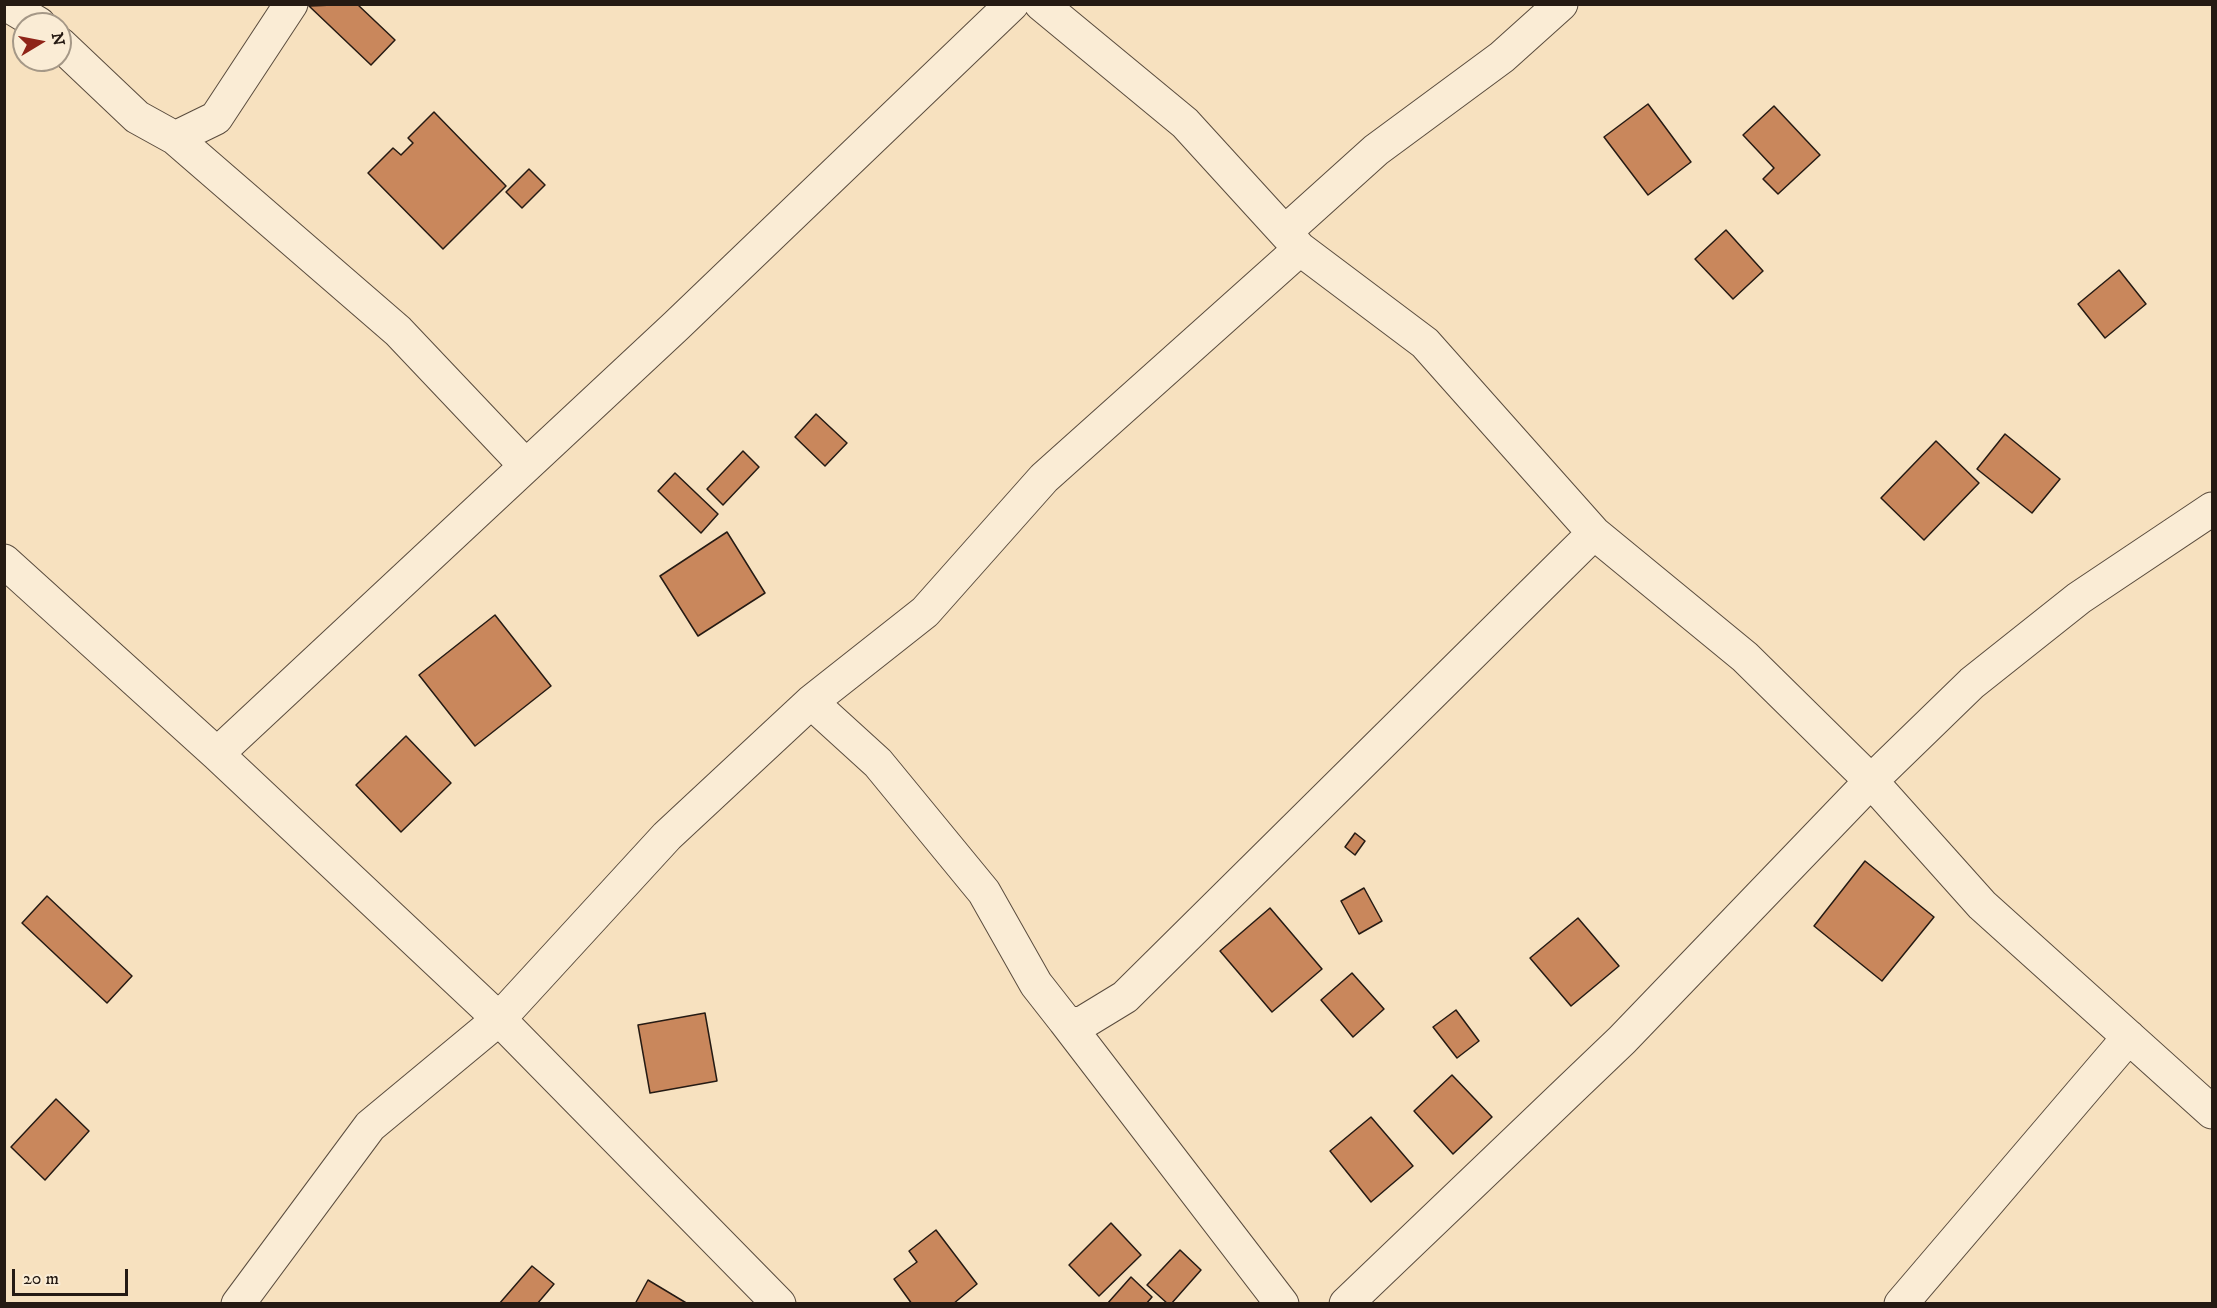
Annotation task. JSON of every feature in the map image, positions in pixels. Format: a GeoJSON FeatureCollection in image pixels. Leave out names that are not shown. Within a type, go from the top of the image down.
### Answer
{"type":"FeatureCollection","features":[{"type":"Feature","properties":{"kind":"street"},"geometry":{"type":"LineString","coordinates":[[6,4],[19,12]]}},
{"type":"Feature","properties":{"kind":"street"},"geometry":{"type":"LineString","coordinates":[[175,138],[216,118],[291,4]]}},
{"type":"Feature","properties":{"kind":"street"},"geometry":{"type":"LineString","coordinates":[[217,754],[676,326],[1012,4]]}},
{"type":"Feature","properties":{"kind":"street"},"geometry":{"type":"LineString","coordinates":[[1041,4],[1185,123],[1292,240],[1425,343],[1593,533],[1744,657],[1871,781],[1982,904],[2212,1112]]}},
{"type":"Feature","properties":{"kind":"street"},"geometry":{"type":"LineString","coordinates":[[238,1304],[369,1126],[499,1019],[667,836],[811,702],[925,612],[1044,478],[1292,240],[1376,150],[1502,57],[1561,4]]}},
{"type":"Feature","properties":{"kind":"street"},"geometry":{"type":"LineString","coordinates":[[72,55],[137,117],[175,138],[398,331],[525,465]]}},
{"type":"Feature","properties":{"kind":"street"},"geometry":{"type":"LineString","coordinates":[[1346,1304],[1622,1040],[1871,781],[1972,683],[2070,605],[2212,509]]}},
{"type":"Feature","properties":{"kind":"street"},"geometry":{"type":"LineString","coordinates":[[1065,1021],[1079,1025],[1125,997],[1593,533]]}},
{"type":"Feature","properties":{"kind":"street"},"geometry":{"type":"LineString","coordinates":[[4,561],[217,754],[499,1019],[779,1304]]}},
{"type":"Feature","properties":{"kind":"street"},"geometry":{"type":"LineString","coordinates":[[811,702],[878,763],[984,892],[1036,984],[1282,1304]]}},
{"type":"Feature","properties":{"kind":"street"},"geometry":{"type":"LineString","coordinates":[[1900,1304],[2129,1037]]}},
{"type":"Feature","properties":{"kind":"building"},"geometry":{"type":"Polygon","coordinates":[[[357,4],[395,40],[371,65],[309,6],[357,4]]]}},
{"type":"Feature","properties":{"kind":"building"},"geometry":{"type":"Polygon","coordinates":[[[1648,104],[1691,162],[1648,195],[1604,137],[1648,104]]]}},
{"type":"Feature","properties":{"kind":"building"},"geometry":{"type":"Polygon","coordinates":[[[1774,106],[1820,155],[1778,194],[1763,179],[1774,168],[1743,135],[1774,106]]]}},
{"type":"Feature","properties":{"kind":"building"},"geometry":{"type":"Polygon","coordinates":[[[434,112],[506,186],[443,249],[368,173],[393,148],[401,155],[413,143],[408,138],[434,112]]]}},
{"type":"Feature","properties":{"kind":"building"},"geometry":{"type":"Polygon","coordinates":[[[529,169],[545,185],[522,208],[506,192],[529,169]]]}},
{"type":"Feature","properties":{"kind":"building"},"geometry":{"type":"Polygon","coordinates":[[[1726,230],[1763,271],[1733,299],[1695,259],[1726,230]]]}},
{"type":"Feature","properties":{"kind":"building"},"geometry":{"type":"Polygon","coordinates":[[[2119,270],[2146,304],[2105,338],[2078,304],[2119,270]]]}},
{"type":"Feature","properties":{"kind":"building"},"geometry":{"type":"Polygon","coordinates":[[[816,414],[847,443],[825,466],[795,437],[816,414]]]}},
{"type":"Feature","properties":{"kind":"building"},"geometry":{"type":"Polygon","coordinates":[[[2005,434],[2060,479],[2032,513],[1977,469],[2005,434]]]}},
{"type":"Feature","properties":{"kind":"building"},"geometry":{"type":"Polygon","coordinates":[[[1936,441],[1979,483],[1924,540],[1881,498],[1936,441]]]}},
{"type":"Feature","properties":{"kind":"building"},"geometry":{"type":"Polygon","coordinates":[[[743,451],[759,467],[723,505],[707,489],[743,451]]]}},
{"type":"Feature","properties":{"kind":"building"},"geometry":{"type":"Polygon","coordinates":[[[675,473],[718,514],[701,533],[658,491],[675,473]]]}},
{"type":"Feature","properties":{"kind":"building"},"geometry":{"type":"Polygon","coordinates":[[[727,532],[765,593],[698,636],[660,576],[727,532]]]}},
{"type":"Feature","properties":{"kind":"building"},"geometry":{"type":"Polygon","coordinates":[[[495,615],[551,686],[475,746],[419,675],[495,615]]]}},
{"type":"Feature","properties":{"kind":"building"},"geometry":{"type":"Polygon","coordinates":[[[406,736],[451,783],[401,832],[356,785],[406,736]]]}},
{"type":"Feature","properties":{"kind":"building"},"geometry":{"type":"Polygon","coordinates":[[[1355,833],[1365,841],[1355,855],[1345,847],[1355,833]]]}},
{"type":"Feature","properties":{"kind":"building"},"geometry":{"type":"Polygon","coordinates":[[[1865,861],[1934,917],[1882,981],[1814,926],[1865,861]]]}},
{"type":"Feature","properties":{"kind":"building"},"geometry":{"type":"Polygon","coordinates":[[[1364,888],[1382,921],[1359,934],[1341,901],[1364,888]]]}},
{"type":"Feature","properties":{"kind":"building"},"geometry":{"type":"Polygon","coordinates":[[[47,896],[132,976],[107,1003],[22,923],[47,896]]]}},
{"type":"Feature","properties":{"kind":"building"},"geometry":{"type":"Polygon","coordinates":[[[1270,908],[1322,969],[1272,1012],[1220,951],[1270,908]]]}},
{"type":"Feature","properties":{"kind":"building"},"geometry":{"type":"Polygon","coordinates":[[[1578,918],[1619,966],[1571,1006],[1530,958],[1578,918]]]}},
{"type":"Feature","properties":{"kind":"building"},"geometry":{"type":"Polygon","coordinates":[[[1352,973],[1384,1009],[1353,1037],[1321,1000],[1352,973]]]}},
{"type":"Feature","properties":{"kind":"building"},"geometry":{"type":"Polygon","coordinates":[[[1456,1010],[1479,1041],[1457,1058],[1433,1027],[1456,1010]]]}},
{"type":"Feature","properties":{"kind":"building"},"geometry":{"type":"Polygon","coordinates":[[[705,1013],[717,1081],[650,1093],[638,1025],[705,1013]]]}},
{"type":"Feature","properties":{"kind":"building"},"geometry":{"type":"Polygon","coordinates":[[[1452,1075],[1492,1117],[1453,1154],[1414,1111],[1452,1075]]]}},
{"type":"Feature","properties":{"kind":"building"},"geometry":{"type":"Polygon","coordinates":[[[56,1099],[89,1131],[45,1180],[11,1147],[56,1099]]]}},
{"type":"Feature","properties":{"kind":"building"},"geometry":{"type":"Polygon","coordinates":[[[1371,1117],[1413,1166],[1371,1202],[1330,1151],[1371,1117]]]}},
{"type":"Feature","properties":{"kind":"building"},"geometry":{"type":"Polygon","coordinates":[[[1111,1223],[1141,1255],[1099,1296],[1069,1265],[1111,1223]]]}},
{"type":"Feature","properties":{"kind":"building"},"geometry":{"type":"Polygon","coordinates":[[[936,1230],[977,1284],[953,1304],[912,1304],[894,1279],[917,1262],[909,1251],[936,1230]]]}},
{"type":"Feature","properties":{"kind":"building"},"geometry":{"type":"Polygon","coordinates":[[[1180,1250],[1201,1270],[1171,1304],[1168,1304],[1147,1285],[1180,1250]]]}},
{"type":"Feature","properties":{"kind":"building"},"geometry":{"type":"Polygon","coordinates":[[[532,1266],[554,1284],[537,1304],[499,1304],[532,1266]]]}},
{"type":"Feature","properties":{"kind":"building"},"geometry":{"type":"Polygon","coordinates":[[[1131,1277],[1152,1297],[1146,1304],[1107,1304],[1131,1277]]]}},
{"type":"Feature","properties":{"kind":"building"},"geometry":{"type":"Polygon","coordinates":[[[648,1280],[688,1304],[635,1304],[648,1280]]]}}]}
